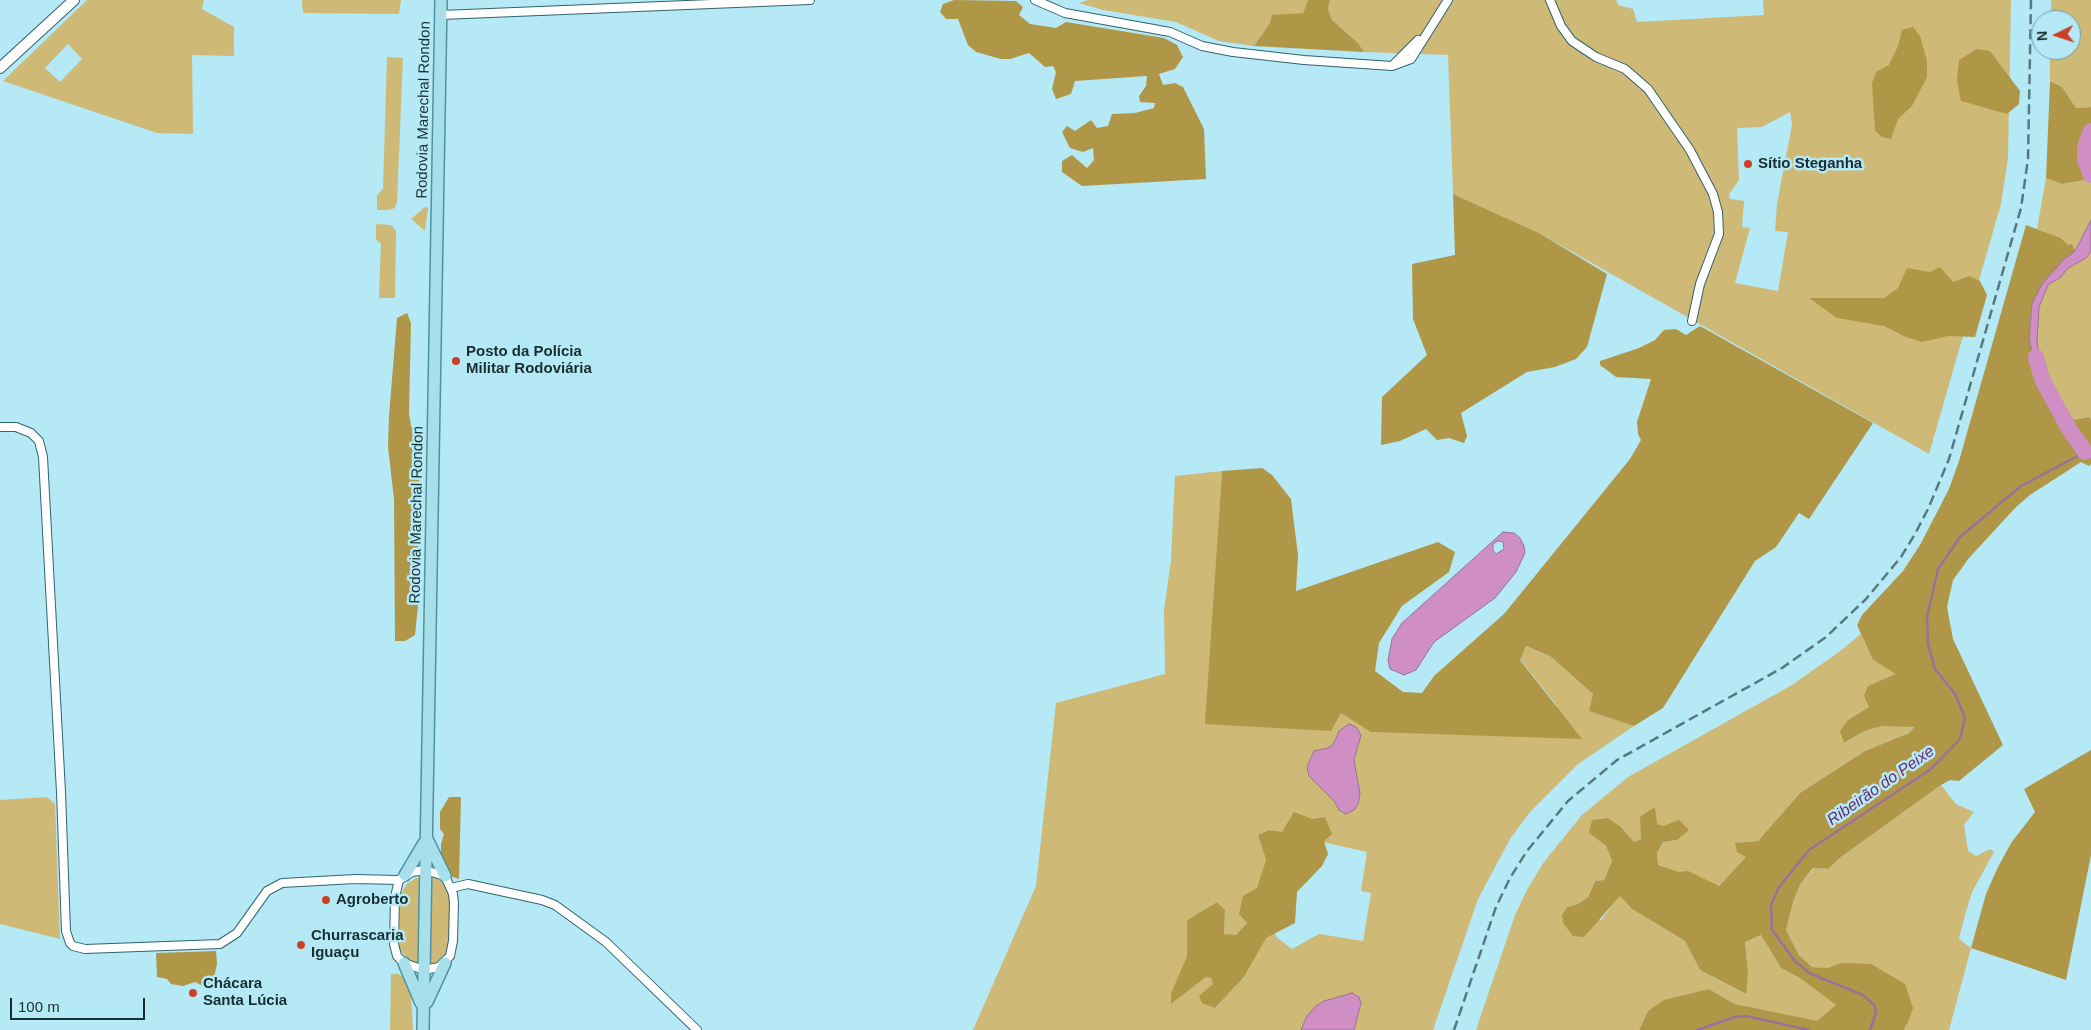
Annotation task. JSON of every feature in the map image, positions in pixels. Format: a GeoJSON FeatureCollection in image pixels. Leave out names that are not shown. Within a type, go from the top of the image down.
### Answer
{"type":"FeatureCollection","features":[{"type":"Feature","properties":{"kind":"main road"},"geometry":{"type":"LineString","coordinates":[[0,68],[74,0]]}},
{"type":"Feature","properties":{"kind":"main road","name":"Rodovia Marechal Rondon"},"geometry":{"type":"LineString","coordinates":[[423,1030],[441,0]]}},
{"type":"Feature","properties":{"kind":"main road"},"geometry":{"type":"LineString","coordinates":[[426,837],[445,876]]}},
{"type":"Feature","properties":{"kind":"main road"},"geometry":{"type":"LineString","coordinates":[[402,878],[426,837]]}},
{"type":"Feature","properties":{"kind":"main road"},"geometry":{"type":"LineString","coordinates":[[404,963],[423,1011]]}},
{"type":"Feature","properties":{"kind":"main road"},"geometry":{"type":"LineString","coordinates":[[423,1011],[445,963]]}},
{"type":"Feature","properties":{"kind":"street"},"geometry":{"type":"LineString","coordinates":[[441,15],[810,0]]}},
{"type":"Feature","properties":{"kind":"street"},"geometry":{"type":"LineString","coordinates":[[1035,0],[1065,13],[1170,32],[1202,46],[1233,52],[1304,60],[1392,66],[1410,59],[1426,31],[1448,0]]}},
{"type":"Feature","properties":{"kind":"street"},"geometry":{"type":"LineString","coordinates":[[1550,0],[1561,26],[1572,41],[1596,57],[1625,69],[1648,89],[1690,150],[1713,194],[1718,212],[1719,234],[1700,284],[1692,321]]}},
{"type":"Feature","properties":{"kind":"street"},"geometry":{"type":"LineString","coordinates":[[0,427],[16,427],[27,430],[36,436],[42,448],[57,696],[66,931],[72,946],[86,949],[220,944],[237,933],[267,891],[282,883],[402,878],[425,870],[445,876],[454,903],[453,940],[450,956],[445,963],[432,970],[424,970],[404,963],[397,956],[394,944],[395,897],[402,878]]}},
{"type":"Feature","properties":{"kind":"street"},"geometry":{"type":"LineString","coordinates":[[450,888],[468,884],[524,895],[555,905],[606,942],[698,1030]]}},
{"type":"Feature","properties":{"kind":"shaded area"},"geometry":{"type":"Polygon","coordinates":[[[87,0],[204,0],[202,9],[234,27],[234,56],[192,55],[193,134],[157,133],[3,81],[87,0]],[[68,44],[45,68],[60,82],[82,59],[68,44]]]}},
{"type":"Feature","properties":{"kind":"shaded area"},"geometry":{"type":"Polygon","coordinates":[[[302,0],[401,0],[399,14],[303,13],[302,0]]]}},
{"type":"Feature","properties":{"kind":"shaded area"},"geometry":{"type":"Polygon","coordinates":[[[954,0],[1016,1],[1023,7],[1019,15],[1030,24],[1056,28],[1066,22],[1164,38],[1177,45],[1183,57],[1175,69],[1159,74],[1163,85],[1175,83],[1183,87],[1204,129],[1206,179],[1082,186],[1062,172],[1062,161],[1072,155],[1087,168],[1094,160],[1093,148],[1083,152],[1070,148],[1062,132],[1067,126],[1075,131],[1091,120],[1097,128],[1108,126],[1112,114],[1135,113],[1154,108],[1155,103],[1140,102],[1139,96],[1146,86],[1147,76],[1075,81],[1071,94],[1056,99],[1052,89],[1056,72],[1053,66],[1045,67],[1029,53],[1010,59],[1001,59],[976,52],[968,45],[958,19],[946,19],[940,12],[943,4],[954,0]]]}},
{"type":"Feature","properties":{"kind":"shaded area"},"geometry":{"type":"Polygon","coordinates":[[[1088,0],[1308,0],[1303,13],[1270,23],[1254,46],[1219,41],[1176,22],[1103,10],[1079,3],[1088,0]]]}},
{"type":"Feature","properties":{"kind":"shaded area"},"geometry":{"type":"Polygon","coordinates":[[[1308,0],[1330,0],[1328,9],[1332,20],[1358,43],[1364,52],[1254,46],[1270,23],[1272,15],[1303,13],[1308,0]]]}},
{"type":"Feature","properties":{"kind":"shaded area"},"geometry":{"type":"Polygon","coordinates":[[[1330,0],[1616,0],[1618,5],[1633,9],[1637,22],[1764,15],[1763,0],[2011,0],[2008,158],[2001,204],[1929,454],[1539,233],[1453,194],[1448,55],[1364,52],[1358,43],[1332,20],[1328,9],[1330,0]],[[1790,112],[1762,127],[1737,128],[1739,180],[1729,194],[1730,199],[1744,201],[1742,227],[1750,228],[1735,283],[1778,291],[1788,232],[1775,231],[1777,204],[1792,125],[1790,112]]]}},
{"type":"Feature","properties":{"kind":"shaded area"},"geometry":{"type":"Polygon","coordinates":[[[2051,0],[2091,0],[2091,107],[2076,108],[2062,87],[2050,81],[2050,60],[2081,60],[2081,10],[2051,10],[2051,0]]]}},
{"type":"Feature","properties":{"kind":"shaded area"},"geometry":{"type":"Polygon","coordinates":[[[1913,27],[1920,36],[1927,61],[1927,77],[1912,106],[1898,119],[1891,139],[1882,137],[1875,131],[1872,83],[1876,72],[1889,65],[1898,46],[1902,30],[1913,27]]]}},
{"type":"Feature","properties":{"kind":"shaded area"},"geometry":{"type":"Polygon","coordinates":[[[1977,49],[1990,51],[2020,91],[2019,104],[2007,114],[1961,101],[1957,81],[1959,60],[1977,49]]]}},
{"type":"Feature","properties":{"kind":"shaded area"},"geometry":{"type":"Polygon","coordinates":[[[387,57],[403,58],[397,202],[395,208],[377,210],[377,195],[383,189],[387,57]]]}},
{"type":"Feature","properties":{"kind":"shaded area"},"geometry":{"type":"Polygon","coordinates":[[[2050,81],[2062,87],[2076,108],[2091,107],[2091,179],[2062,184],[2046,178],[2050,81]]]}},
{"type":"Feature","properties":{"kind":"shaded area"},"geometry":{"type":"Polygon","coordinates":[[[2046,178],[2062,184],[2091,179],[2091,420],[2088,417],[2074,420],[2058,397],[2042,379],[2029,338],[2042,284],[2068,245],[2061,238],[2037,229],[2046,178]]]}},
{"type":"Feature","properties":{"kind":"shaded area"},"geometry":{"type":"Polygon","coordinates":[[[1453,194],[1539,233],[1607,274],[1587,347],[1576,359],[1555,367],[1527,372],[1461,413],[1467,436],[1464,443],[1449,438],[1437,440],[1426,429],[1400,441],[1381,445],[1382,397],[1427,355],[1413,319],[1412,264],[1455,255],[1453,194]]]}},
{"type":"Feature","properties":{"kind":"shaded area"},"geometry":{"type":"Polygon","coordinates":[[[425,207],[428,208],[425,231],[411,219],[425,207]]]}},
{"type":"Feature","properties":{"kind":"shaded area"},"geometry":{"type":"Polygon","coordinates":[[[2091,220],[2091,251],[2086,258],[2067,269],[2061,277],[2048,285],[2039,307],[2037,342],[2042,379],[2034,363],[2029,338],[2032,304],[2042,284],[2063,260],[2075,251],[2091,220]]]}},
{"type":"Feature","properties":{"kind":"shaded area"},"geometry":{"type":"Polygon","coordinates":[[[376,224],[391,225],[396,231],[395,298],[379,298],[381,244],[376,239],[376,224]]]}},
{"type":"Feature","properties":{"kind":"shaded area"},"geometry":{"type":"Polygon","coordinates":[[[2026,225],[2061,238],[2068,245],[2072,244],[2075,251],[2063,260],[2042,284],[2032,304],[2029,338],[2034,363],[2042,379],[2058,397],[2074,420],[2089,417],[2091,420],[2091,464],[2089,466],[2081,462],[2030,495],[2016,507],[1969,558],[1953,580],[1947,607],[1953,639],[2003,745],[1959,781],[1950,780],[1941,785],[1841,857],[1828,869],[1813,868],[1800,885],[1794,899],[1786,930],[1799,955],[1812,967],[1827,968],[1841,963],[1871,964],[1905,984],[1913,1008],[1908,1022],[1904,1030],[1639,1030],[1648,1011],[1664,1000],[1709,989],[1735,1004],[1817,1021],[1836,1005],[1800,978],[1781,968],[1761,935],[1745,942],[1748,973],[1746,994],[1700,970],[1685,941],[1632,909],[1620,896],[1584,937],[1573,936],[1563,923],[1562,915],[1567,907],[1578,904],[1588,897],[1595,881],[1604,880],[1612,861],[1606,846],[1589,833],[1592,820],[1608,818],[1622,828],[1634,842],[1641,839],[1640,817],[1655,807],[1657,824],[1664,826],[1679,820],[1689,830],[1677,840],[1663,842],[1657,853],[1658,865],[1679,872],[1688,871],[1719,886],[1746,857],[1737,852],[1735,843],[1758,841],[1800,793],[1865,751],[1909,733],[1914,727],[1882,726],[1867,730],[1844,743],[1840,731],[1848,720],[1869,707],[1864,696],[1868,686],[1896,674],[1873,660],[1857,625],[1862,615],[1903,571],[1920,545],[1949,489],[1959,461],[2026,225]]]}},
{"type":"Feature","properties":{"kind":"shaded area"},"geometry":{"type":"Polygon","coordinates":[[[1940,267],[1953,282],[1969,276],[1980,281],[1987,295],[1975,337],[1948,336],[1922,342],[1906,337],[1884,326],[1837,318],[1809,298],[1884,298],[1898,288],[1907,268],[1930,272],[1940,267]]]}},
{"type":"Feature","properties":{"kind":"shaded area"},"geometry":{"type":"Polygon","coordinates":[[[407,313],[411,323],[409,413],[411,426],[420,444],[419,596],[415,635],[405,641],[395,641],[394,499],[388,447],[389,416],[397,318],[407,313]]]}},
{"type":"Feature","properties":{"kind":"shaded area"},"geometry":{"type":"Polygon","coordinates":[[[1700,326],[1873,423],[1809,519],[1799,513],[1776,547],[1755,561],[1663,708],[1634,726],[1589,711],[1593,694],[1550,656],[1526,646],[1520,660],[1582,739],[1371,732],[1341,713],[1331,731],[1205,724],[1222,471],[1262,468],[1272,475],[1291,499],[1298,555],[1296,591],[1438,542],[1455,552],[1449,572],[1402,606],[1379,643],[1375,671],[1403,692],[1422,693],[1434,676],[1504,614],[1630,459],[1641,440],[1638,434],[1637,422],[1651,379],[1616,377],[1600,365],[1600,361],[1639,348],[1655,340],[1664,330],[1676,329],[1686,335],[1700,326]]]}},
{"type":"Feature","properties":{"kind":"shaded area"},"geometry":{"type":"Polygon","coordinates":[[[1222,471],[1206,724],[1341,713],[1557,706],[1520,659],[1526,646],[1550,656],[1593,694],[1590,711],[1634,726],[1578,764],[1530,812],[1510,839],[1478,899],[1433,1030],[973,1030],[1036,886],[1056,703],[1165,674],[1164,610],[1171,560],[1175,476],[1222,471]],[[1269,830],[1258,835],[1266,860],[1247,923],[1236,935],[1224,935],[1225,910],[1217,902],[1187,920],[1187,957],[1171,1004],[1206,977],[1211,978],[1213,984],[1215,1008],[1244,977],[1265,938],[1275,933],[1276,937],[1292,949],[1319,934],[1363,941],[1371,893],[1361,891],[1367,852],[1269,830]]]}},
{"type":"Feature","properties":{"kind":"shaded area"},"geometry":{"type":"Polygon","coordinates":[[[1503,532],[1514,533],[1520,538],[1525,553],[1516,572],[1495,598],[1434,642],[1416,670],[1404,675],[1390,669],[1388,660],[1392,639],[1402,623],[1503,532]],[[1498,541],[1493,544],[1493,550],[1496,554],[1504,549],[1503,542],[1498,541]]]}},
{"type":"Feature","properties":{"kind":"shaded area"},"geometry":{"type":"Polygon","coordinates":[[[1861,634],[1873,660],[1897,674],[1869,707],[1848,720],[1845,743],[1867,730],[1882,725],[1914,726],[1909,733],[1865,751],[1800,793],[1758,841],[1735,843],[1747,856],[1719,886],[1658,865],[1657,853],[1663,842],[1677,840],[1664,826],[1657,824],[1641,839],[1634,842],[1622,828],[1589,833],[1606,846],[1612,861],[1604,880],[1595,881],[1588,897],[1578,904],[1567,907],[1601,920],[1620,895],[1632,909],[1685,941],[1700,970],[1745,994],[1748,973],[1745,942],[1761,935],[1781,968],[1800,978],[1837,1005],[1817,1022],[1735,1004],[1709,989],[1648,1011],[1639,1030],[1476,1030],[1515,915],[1528,888],[1544,862],[1582,815],[1628,777],[1792,685],[1861,634]]]}},
{"type":"Feature","properties":{"kind":"shaded area"},"geometry":{"type":"Polygon","coordinates":[[[1349,724],[1356,727],[1361,735],[1354,760],[1360,794],[1358,804],[1354,810],[1346,814],[1339,810],[1334,801],[1309,776],[1307,767],[1314,751],[1328,748],[1334,743],[1339,731],[1349,724]]]}},
{"type":"Feature","properties":{"kind":"shaded area"},"geometry":{"type":"Polygon","coordinates":[[[2091,750],[2091,855],[2066,980],[1971,948],[1986,894],[1997,869],[2011,843],[2035,812],[2024,789],[2091,750]]]}},
{"type":"Feature","properties":{"kind":"shaded area"},"geometry":{"type":"Polygon","coordinates":[[[1941,785],[1956,804],[1974,812],[1964,825],[1968,851],[1976,856],[1990,849],[1994,852],[1972,892],[1965,915],[1959,939],[1971,948],[1949,1030],[1904,1030],[1908,1022],[1841,963],[1827,968],[1812,967],[1799,955],[1786,930],[1794,899],[1800,885],[1814,868],[1828,869],[1841,857],[1941,785]]]}},
{"type":"Feature","properties":{"kind":"shaded area"},"geometry":{"type":"Polygon","coordinates":[[[47,797],[55,804],[60,939],[0,924],[0,800],[47,797]]]}},
{"type":"Feature","properties":{"kind":"shaded area"},"geometry":{"type":"Polygon","coordinates":[[[449,797],[461,797],[459,879],[450,876],[441,858],[441,844],[444,834],[440,829],[440,812],[449,797]]]}},
{"type":"Feature","properties":{"kind":"shaded area"},"geometry":{"type":"Polygon","coordinates":[[[1294,812],[1312,819],[1325,817],[1332,834],[1324,841],[1328,854],[1322,866],[1297,892],[1295,923],[1266,938],[1244,977],[1215,1008],[1202,1003],[1199,996],[1213,984],[1211,978],[1206,977],[1171,1004],[1171,993],[1187,957],[1187,920],[1217,902],[1225,910],[1224,934],[1236,935],[1247,923],[1239,914],[1243,896],[1257,888],[1266,860],[1258,835],[1269,830],[1282,832],[1294,812]]]}},
{"type":"Feature","properties":{"kind":"shaded area"},"geometry":{"type":"Polygon","coordinates":[[[416,878],[440,878],[445,882],[450,894],[449,950],[440,962],[434,965],[414,964],[408,960],[399,948],[400,895],[407,884],[416,878]]]}},
{"type":"Feature","properties":{"kind":"shaded area"},"geometry":{"type":"Polygon","coordinates":[[[216,951],[217,964],[213,982],[205,987],[195,982],[183,986],[171,984],[167,979],[157,977],[156,953],[216,951]]]}},
{"type":"Feature","properties":{"kind":"shaded area"},"geometry":{"type":"Polygon","coordinates":[[[391,974],[398,974],[405,978],[411,995],[413,1030],[390,1030],[391,974]]]}},
{"type":"Feature","properties":{"kind":"shaded area"},"geometry":{"type":"Polygon","coordinates":[[[1352,993],[1359,997],[1361,1003],[1354,1030],[1301,1030],[1307,1016],[1316,1006],[1324,1001],[1352,993]]]}},
{"type":"Feature","properties":{"kind":"waterway"},"geometry":{"type":"LineString","coordinates":[[2091,131],[2085,147],[2085,160],[2091,175]]}},
{"type":"Feature","properties":{"kind":"waterway"},"geometry":{"type":"LineString","coordinates":[[2036,357],[2042,379],[2068,427],[2085,452]]}},
{"type":"Feature","properties":{"kind":"waterway","name":"Ribeirão do Peixe"},"geometry":{"type":"LineString","coordinates":[[1870,1030],[1876,1013],[1874,1005],[1863,995],[1809,973],[1795,961],[1772,930],[1771,905],[1779,887],[1809,850],[1931,769],[1960,739],[1965,718],[1955,694],[1935,669],[1928,644],[1927,617],[1938,569],[1960,537],[2021,486],[2085,452],[2091,457]]}},
{"type":"Feature","properties":{"kind":"waterway","name":"Ribeirão do Peixe"},"geometry":{"type":"LineString","coordinates":[[1697,1030],[1735,1017],[1746,1016],[1809,1030]]}},
{"type":"Feature","properties":{"kind":"railway"},"geometry":{"type":"LineString","coordinates":[[1454,1030],[1496,907],[1510,878],[1527,851],[1568,801],[1617,760],[1782,668],[1826,637],[1866,599],[1901,557],[1915,534],[1928,509],[1949,459],[2021,208],[2028,159],[2031,0]]}},
{"type":"Feature","properties":{"kind":"place","name":"Sítio Steganha"},"geometry":{"type":"Point","coordinates":[1748,164]}},
{"type":"Feature","properties":{"kind":"place","name":"Posto da Polícia Militar Rodoviária"},"geometry":{"type":"Point","coordinates":[456,361]}},
{"type":"Feature","properties":{"kind":"place","name":"Agroberto"},"geometry":{"type":"Point","coordinates":[326,900]}},
{"type":"Feature","properties":{"kind":"place","name":"Churrascaria Iguaçu"},"geometry":{"type":"Point","coordinates":[301,945]}},
{"type":"Feature","properties":{"kind":"place","name":"Chácara Santa Lúcia"},"geometry":{"type":"Point","coordinates":[193,993]}}]}
